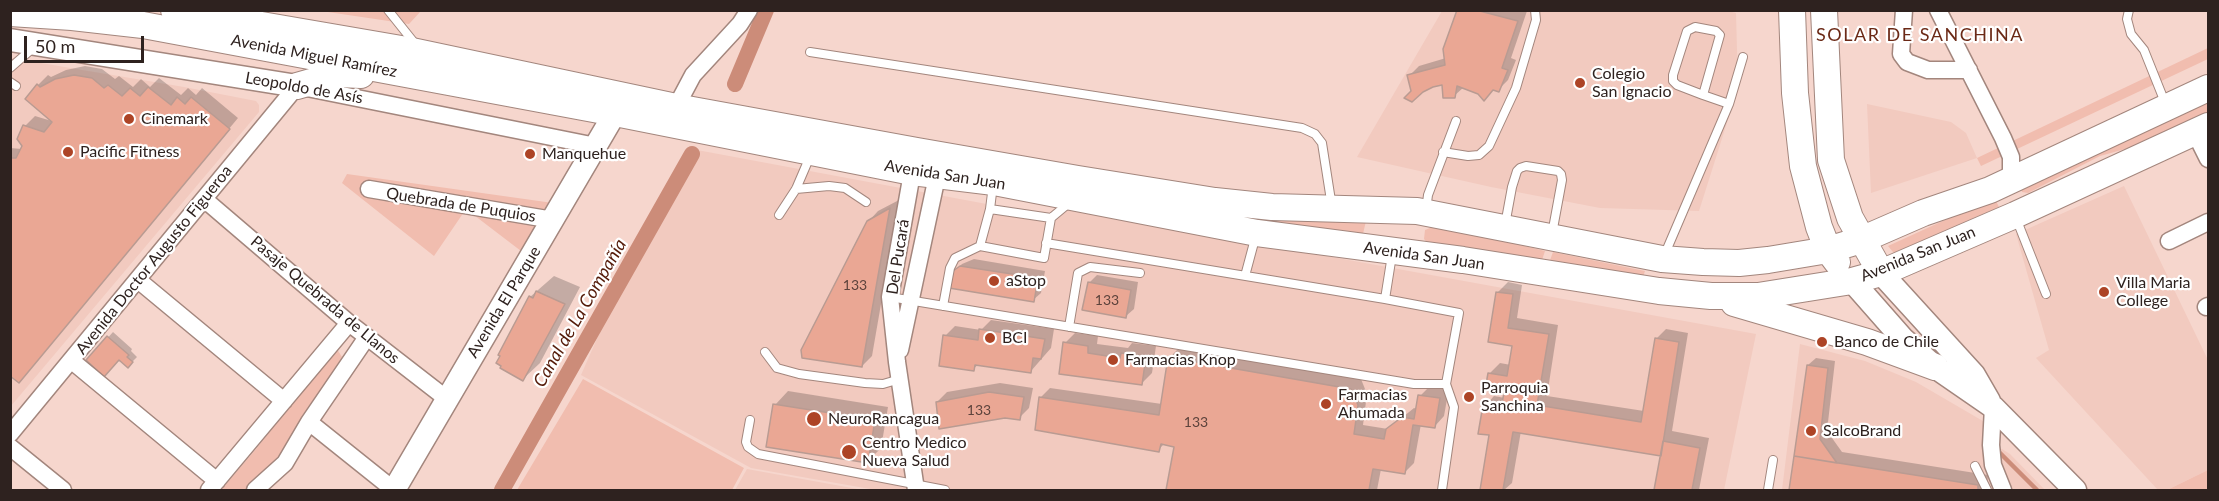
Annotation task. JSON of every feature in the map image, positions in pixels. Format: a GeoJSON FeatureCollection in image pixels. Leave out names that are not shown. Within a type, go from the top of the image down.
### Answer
{"type":"FeatureCollection","features":[{"type":"Feature","properties":{"kind":"main road","name":"Avenida Miguel Ramírez"},"geometry":{"type":"LineString","coordinates":[[174,10],[423,54],[620,104]]}},
{"type":"Feature","properties":{"kind":"main road"},"geometry":{"type":"LineString","coordinates":[[1792,10],[1795,93],[1803,166],[1819,227],[1828,250],[1852,281]]}},
{"type":"Feature","properties":{"kind":"main road"},"geometry":{"type":"LineString","coordinates":[[1824,10],[1831,160],[1850,218],[1881,273]]}},
{"type":"Feature","properties":{"kind":"main road","name":"Avenida Miguel Ramírez"},"geometry":{"type":"LineString","coordinates":[[10,13],[72,16],[143,25],[439,80],[620,104]]}},
{"type":"Feature","properties":{"kind":"main road"},"geometry":{"type":"LineString","coordinates":[[297,86],[339,74],[439,80]]}},
{"type":"Feature","properties":{"kind":"main road","name":"Avenida San Juan"},"geometry":{"type":"LineString","coordinates":[[620,104],[813,151],[914,161],[1215,201],[1263,220],[1332,210],[1426,213],[1662,259],[1739,263],[1828,250],[1861,240],[1882,229],[2011,181],[2208,88]]}},
{"type":"Feature","properties":{"kind":"main road","name":"Avenida San Juan"},"geometry":{"type":"LineString","coordinates":[[620,104],[676,107],[914,161]]}},
{"type":"Feature","properties":{"kind":"main road","name":"Avenida San Juan"},"geometry":{"type":"LineString","coordinates":[[940,165],[994,182],[1076,199],[1263,220],[1392,251],[1659,291],[1711,296],[1758,296],[1852,281],[1881,273],[2015,215],[2202,129]]}},
{"type":"Feature","properties":{"kind":"main road"},"geometry":{"type":"LineString","coordinates":[[2011,181],[2009,195],[2015,215]]}},
{"type":"Feature","properties":{"kind":"main road"},"geometry":{"type":"LineString","coordinates":[[1452,259],[1454,242],[1460,228],[1472,221]]}},
{"type":"Feature","properties":{"kind":"main road"},"geometry":{"type":"LineString","coordinates":[[1659,291],[1665,285],[1667,271],[1662,259]]}},
{"type":"Feature","properties":{"kind":"main road"},"geometry":{"type":"LineString","coordinates":[[1711,296],[1858,339],[1935,368]]}},
{"type":"Feature","properties":{"kind":"street"},"geometry":{"type":"LineString","coordinates":[[676,107],[693,75],[740,24],[749,10]]}},
{"type":"Feature","properties":{"kind":"street"},"geometry":{"type":"LineString","coordinates":[[1904,10],[1901,54],[1907,62],[1928,70],[1969,70]]}},
{"type":"Feature","properties":{"kind":"street"},"geometry":{"type":"LineString","coordinates":[[1938,10],[2011,157],[2011,181]]}},
{"type":"Feature","properties":{"kind":"street","name":"Leopoldo de Asís"},"geometry":{"type":"LineString","coordinates":[[10,40],[297,86],[596,146]]}},
{"type":"Feature","properties":{"kind":"street","name":"Avenida Doctor Augusto Figueroa"},"geometry":{"type":"LineString","coordinates":[[10,434],[297,86]]}},
{"type":"Feature","properties":{"kind":"street","name":"Avenida El Parque"},"geometry":{"type":"LineString","coordinates":[[394,490],[620,104]]}},
{"type":"Feature","properties":{"kind":"street"},"geometry":{"type":"LineString","coordinates":[[2202,129],[2208,159]]}},
{"type":"Feature","properties":{"kind":"street","name":"Del Pucará"},"geometry":{"type":"LineString","coordinates":[[914,161],[890,297],[898,371],[916,488]]}},
{"type":"Feature","properties":{"kind":"street","name":"Del Pucará"},"geometry":{"type":"LineString","coordinates":[[898,371],[940,165]]}},
{"type":"Feature","properties":{"kind":"street","name":"Quebrada de Puquios"},"geometry":{"type":"LineString","coordinates":[[369,189],[553,220]]}},
{"type":"Feature","properties":{"kind":"street","name":"Pasaje Quebrada de Llanos"},"geometry":{"type":"LineString","coordinates":[[204,199],[349,323],[447,399]]}},
{"type":"Feature","properties":{"kind":"street"},"geometry":{"type":"LineString","coordinates":[[2169,241],[2208,222]]}},
{"type":"Feature","properties":{"kind":"street"},"geometry":{"type":"LineString","coordinates":[[1881,273],[1974,375],[1993,407],[1991,445],[1994,465],[2003,490]]}},
{"type":"Feature","properties":{"kind":"street"},"geometry":{"type":"LineString","coordinates":[[138,280],[284,401]]}},
{"type":"Feature","properties":{"kind":"street"},"geometry":{"type":"LineString","coordinates":[[1852,281],[1903,339],[1935,368],[1993,407],[2075,490]]}},
{"type":"Feature","properties":{"kind":"street"},"geometry":{"type":"LineString","coordinates":[[72,361],[213,486],[349,323]]}},
{"type":"Feature","properties":{"kind":"street"},"geometry":{"type":"LineString","coordinates":[[255,490],[285,463],[309,422],[367,337]]}},
{"type":"Feature","properties":{"kind":"street"},"geometry":{"type":"LineString","coordinates":[[309,422],[394,490]]}},
{"type":"Feature","properties":{"kind":"street"},"geometry":{"type":"LineString","coordinates":[[10,447],[63,490]]}},
{"type":"Feature","properties":{"kind":"lane"},"geometry":{"type":"LineString","coordinates":[[388,10],[423,54]]}},
{"type":"Feature","properties":{"kind":"lane"},"geometry":{"type":"LineString","coordinates":[[1443,152],[1468,156],[1479,155],[1489,146],[1516,88],[1536,20],[1535,10]]}},
{"type":"Feature","properties":{"kind":"lane"},"geometry":{"type":"LineString","coordinates":[[2128,10],[2128,26],[2131,34],[2144,50],[2152,66],[2168,108]]}},
{"type":"Feature","properties":{"kind":"lane"},"geometry":{"type":"LineString","coordinates":[[1703,95],[1720,34],[1716,31],[1695,27],[1687,31],[1673,81],[1677,85],[1703,95],[1729,104]]}},
{"type":"Feature","properties":{"kind":"lane"},"geometry":{"type":"LineString","coordinates":[[10,68],[39,44]]}},
{"type":"Feature","properties":{"kind":"lane"},"geometry":{"type":"LineString","coordinates":[[810,52],[1302,128],[1316,134],[1322,143],[1332,210]]}},
{"type":"Feature","properties":{"kind":"lane"},"geometry":{"type":"LineString","coordinates":[[1662,259],[1729,104],[1743,57]]}},
{"type":"Feature","properties":{"kind":"lane"},"geometry":{"type":"LineString","coordinates":[[1426,213],[1428,195],[1456,121]]}},
{"type":"Feature","properties":{"kind":"lane"},"geometry":{"type":"LineString","coordinates":[[779,214],[796,189],[813,151]]}},
{"type":"Feature","properties":{"kind":"lane"},"geometry":{"type":"LineString","coordinates":[[1504,229],[1506,209],[1517,171],[1526,166],[1558,171],[1562,180],[1551,237]]}},
{"type":"Feature","properties":{"kind":"lane"},"geometry":{"type":"LineString","coordinates":[[980,246],[990,209],[994,182]]}},
{"type":"Feature","properties":{"kind":"lane"},"geometry":{"type":"LineString","coordinates":[[796,189],[829,186],[845,188],[866,202]]}},
{"type":"Feature","properties":{"kind":"lane"},"geometry":{"type":"LineString","coordinates":[[943,306],[950,268],[955,258],[980,246],[1044,258],[1051,218],[1076,199]]}},
{"type":"Feature","properties":{"kind":"lane"},"geometry":{"type":"LineString","coordinates":[[990,209],[1051,218]]}},
{"type":"Feature","properties":{"kind":"lane"},"geometry":{"type":"LineString","coordinates":[[2015,215],[2046,294]]}},
{"type":"Feature","properties":{"kind":"lane"},"geometry":{"type":"LineString","coordinates":[[1245,276],[1263,220]]}},
{"type":"Feature","properties":{"kind":"lane"},"geometry":{"type":"LineString","coordinates":[[1046,243],[1459,313],[1446,384],[1454,407],[1442,490]]}},
{"type":"Feature","properties":{"kind":"lane"},"geometry":{"type":"LineString","coordinates":[[1385,299],[1392,251]]}},
{"type":"Feature","properties":{"kind":"lane"},"geometry":{"type":"LineString","coordinates":[[1069,327],[1078,273],[1090,267],[1140,273]]}},
{"type":"Feature","properties":{"kind":"lane"},"geometry":{"type":"LineString","coordinates":[[890,297],[1414,384],[1446,384]]}},
{"type":"Feature","properties":{"kind":"lane"},"geometry":{"type":"LineString","coordinates":[[765,352],[777,369],[799,374],[883,384],[898,371]]}},
{"type":"Feature","properties":{"kind":"lane"},"geometry":{"type":"LineString","coordinates":[[750,420],[746,442],[748,447],[758,454],[916,488],[945,490]]}},
{"type":"Feature","properties":{"kind":"lane"},"geometry":{"type":"LineString","coordinates":[[1768,490],[1773,460]]}},
{"type":"Feature","properties":{"kind":"lane"},"geometry":{"type":"LineString","coordinates":[[1975,466],[1987,490]]}},
{"type":"Feature","properties":{"kind":"shaded area"},"geometry":{"type":"Polygon","coordinates":[[[1724,10],[1736,13],[1738,88],[1699,211],[1600,208],[1491,187],[1357,157],[1442,11],[1724,10]]]}},
{"type":"Feature","properties":{"kind":"shaded area"},"geometry":{"type":"Polygon","coordinates":[[[321,11],[421,11],[409,24],[321,11]]]}},
{"type":"Feature","properties":{"kind":"shaded area"},"geometry":{"type":"Polygon","coordinates":[[[2208,48],[2208,59],[1981,166],[1977,158],[2208,48]]]}},
{"type":"Feature","properties":{"kind":"shaded area"},"geometry":{"type":"Polygon","coordinates":[[[11,58],[256,101],[259,105],[259,112],[11,406],[11,58]]]}},
{"type":"Feature","properties":{"kind":"shaded area"},"geometry":{"type":"Polygon","coordinates":[[[2208,89],[2208,113],[2136,146],[2100,156],[2028,193],[2022,192],[2021,189],[2208,89]]]}},
{"type":"Feature","properties":{"kind":"shaded area"},"geometry":{"type":"Polygon","coordinates":[[[1867,104],[1951,122],[1966,133],[1977,158],[1871,193],[1867,104]]]}},
{"type":"Feature","properties":{"kind":"shaded area"},"geometry":{"type":"Polygon","coordinates":[[[697,150],[1051,216],[1062,208],[1756,334],[1724,490],[876,490],[751,468],[581,375],[617,293],[648,233],[697,150]]]}},
{"type":"Feature","properties":{"kind":"shaded area"},"geometry":{"type":"Polygon","coordinates":[[[347,174],[553,203],[521,251],[466,209],[434,256],[342,183],[347,174]]]}},
{"type":"Feature","properties":{"kind":"shaded area","name":"Villa Maria College"},"geometry":{"type":"Polygon","coordinates":[[[2124,186],[2208,360],[2208,470],[2167,490],[2158,490],[2036,358],[2049,350],[2016,234],[2124,186]]]}},
{"type":"Feature","properties":{"kind":"shaded area"},"geometry":{"type":"Polygon","coordinates":[[[1996,201],[1999,207],[1896,252],[1888,246],[1969,209],[1996,201]]]}},
{"type":"Feature","properties":{"kind":"shaded area"},"geometry":{"type":"Polygon","coordinates":[[[1276,218],[1366,221],[1362,238],[1275,222],[1276,218]]]}},
{"type":"Feature","properties":{"kind":"shaded area"},"geometry":{"type":"Polygon","coordinates":[[[1437,225],[1545,251],[1542,260],[1431,247],[1424,239],[1425,230],[1437,225]]]}},
{"type":"Feature","properties":{"kind":"shaded area"},"geometry":{"type":"Polygon","coordinates":[[[1553,252],[1645,271],[1642,280],[1549,263],[1553,252]]]}},
{"type":"Feature","properties":{"kind":"shaded area"},"geometry":{"type":"Polygon","coordinates":[[[1800,344],[1865,361],[1916,382],[1988,424],[2000,490],[1782,490],[1800,344]]]}},
{"type":"Feature","properties":{"kind":"shaded area"},"geometry":{"type":"Polygon","coordinates":[[[335,346],[342,357],[268,476],[251,490],[221,490],[256,449],[335,346]]]}},
{"type":"Feature","properties":{"kind":"shaded area"},"geometry":{"type":"Polygon","coordinates":[[[583,379],[744,468],[732,490],[517,490],[583,379]]]}},
{"type":"Feature","properties":{"kind":"shaded area"},"geometry":{"type":"Polygon","coordinates":[[[2002,449],[2010,454],[2045,490],[2007,490],[1996,458],[1999,450],[2002,449]]]}},
{"type":"Feature","properties":{"kind":"shaded area"},"geometry":{"type":"Polygon","coordinates":[[[747,469],[863,490],[735,490],[747,469]]]}},
{"type":"Feature","properties":{"kind":"shaded area"},"geometry":{"type":"Polygon","coordinates":[[[2208,470],[2208,490],[2167,490],[2208,470]]]}},
{"type":"Feature","properties":{"kind":"building"},"geometry":{"type":"Polygon","coordinates":[[[1457,10],[1476,10],[1518,21],[1502,68],[1508,70],[1499,92],[1493,90],[1484,101],[1478,94],[1457,86],[1455,98],[1443,98],[1442,85],[1423,92],[1412,102],[1404,98],[1411,91],[1407,75],[1445,65],[1443,49],[1457,10]]]}},
{"type":"Feature","properties":{"kind":"building"},"geometry":{"type":"Polygon","coordinates":[[[74,75],[92,78],[104,88],[108,85],[122,96],[130,88],[140,96],[148,87],[171,105],[177,97],[185,104],[191,97],[230,129],[19,383],[10,376],[10,158],[16,158],[22,146],[17,139],[23,125],[44,132],[52,122],[25,99],[37,84],[40,87],[55,79],[74,75]]]}},
{"type":"Feature","properties":{"kind":"building"},"geometry":{"type":"Polygon","coordinates":[[[890,208],[862,367],[802,358],[801,350],[867,221],[890,208]]]}},
{"type":"Feature","properties":{"kind":"building"},"geometry":{"type":"Polygon","coordinates":[[[960,266],[1038,278],[1034,302],[949,288],[953,271],[960,266]]]}},
{"type":"Feature","properties":{"kind":"building"},"geometry":{"type":"Polygon","coordinates":[[[1088,282],[1131,290],[1126,318],[1082,310],[1088,282]]]}},
{"type":"Feature","properties":{"kind":"building"},"geometry":{"type":"Polygon","coordinates":[[[536,291],[565,304],[523,381],[500,368],[501,366],[496,363],[529,296],[533,298],[536,291]]]}},
{"type":"Feature","properties":{"kind":"building"},"geometry":{"type":"Polygon","coordinates":[[[1496,292],[1513,294],[1508,328],[1549,334],[1537,405],[1641,422],[1655,338],[1679,342],[1661,456],[1513,432],[1503,490],[1480,490],[1489,435],[1478,434],[1483,405],[1501,408],[1504,393],[1485,390],[1488,373],[1507,376],[1512,346],[1488,342],[1496,292]]]}},
{"type":"Feature","properties":{"kind":"building"},"geometry":{"type":"Polygon","coordinates":[[[979,329],[1045,339],[1041,359],[1033,358],[1031,373],[975,365],[974,371],[939,366],[943,335],[978,340],[979,329]]]}},
{"type":"Feature","properties":{"kind":"building"},"geometry":{"type":"Polygon","coordinates":[[[107,336],[129,355],[127,357],[133,362],[128,368],[119,360],[104,377],[86,360],[107,336]]]}},
{"type":"Feature","properties":{"kind":"building"},"geometry":{"type":"Polygon","coordinates":[[[1063,342],[1088,346],[1088,353],[1120,358],[1121,353],[1146,356],[1142,385],[1059,374],[1063,342]]]}},
{"type":"Feature","properties":{"kind":"building"},"geometry":{"type":"Polygon","coordinates":[[[1168,357],[1351,389],[1358,405],[1354,434],[1384,439],[1386,429],[1402,417],[1414,419],[1418,395],[1440,398],[1435,428],[1413,425],[1405,474],[1373,469],[1369,490],[1166,490],[1174,447],[1161,444],[1159,452],[1035,430],[1039,397],[1159,415],[1168,357]]]}},
{"type":"Feature","properties":{"kind":"building"},"geometry":{"type":"Polygon","coordinates":[[[1807,365],[1828,368],[1820,439],[1837,463],[1794,456],[1807,365]]]}},
{"type":"Feature","properties":{"kind":"building"},"geometry":{"type":"Polygon","coordinates":[[[989,392],[1024,397],[1020,420],[1005,418],[939,429],[936,402],[989,392]]]}},
{"type":"Feature","properties":{"kind":"building"},"geometry":{"type":"Polygon","coordinates":[[[773,404],[875,420],[868,463],[766,447],[773,404]]]}},
{"type":"Feature","properties":{"kind":"building"},"geometry":{"type":"Polygon","coordinates":[[[1663,441],[1700,448],[1692,490],[1654,490],[1663,441]]]}},
{"type":"Feature","properties":{"kind":"building"},"geometry":{"type":"Polygon","coordinates":[[[1794,456],[1978,485],[1978,490],[1789,490],[1794,456]]]}},
{"type":"Feature","properties":{"kind":"waterway","name":"Canal de La Compañía"},"geometry":{"type":"LineString","coordinates":[[735,84],[766,10]]}},
{"type":"Feature","properties":{"kind":"waterway","name":"Canal de La Compañía"},"geometry":{"type":"LineString","coordinates":[[502,490],[692,154]]}},
{"type":"Feature","properties":{"kind":"waterway"},"geometry":{"type":"LineString","coordinates":[[2000,453],[2037,490]]}},
{"type":"Feature","properties":{"kind":"place","name":"Colegio San Ignacio"},"geometry":{"type":"Point","coordinates":[1580,83]}},
{"type":"Feature","properties":{"kind":"place","name":"Cinemark"},"geometry":{"type":"Point","coordinates":[129,119]}},
{"type":"Feature","properties":{"kind":"place","name":"Pacific Fitness"},"geometry":{"type":"Point","coordinates":[68,152]}},
{"type":"Feature","properties":{"kind":"place","name":"Manquehue"},"geometry":{"type":"Point","coordinates":[530,154]}},
{"type":"Feature","properties":{"kind":"place","name":"aStop"},"geometry":{"type":"Point","coordinates":[994,281]}},
{"type":"Feature","properties":{"kind":"place","name":"Villa Maria College"},"geometry":{"type":"Point","coordinates":[2104,292]}},
{"type":"Feature","properties":{"kind":"place","name":"BCI"},"geometry":{"type":"Point","coordinates":[990,338]}},
{"type":"Feature","properties":{"kind":"place","name":"Banco de Chile"},"geometry":{"type":"Point","coordinates":[1822,342]}},
{"type":"Feature","properties":{"kind":"place","name":"Farmacias Knop"},"geometry":{"type":"Point","coordinates":[1113,360]}},
{"type":"Feature","properties":{"kind":"place","name":"Parroquia Sanchina"},"geometry":{"type":"Point","coordinates":[1469,397]}},
{"type":"Feature","properties":{"kind":"place","name":"Farmacias Ahumada"},"geometry":{"type":"Point","coordinates":[1326,404]}},
{"type":"Feature","properties":{"kind":"place","name":"NeuroRancagua"},"geometry":{"type":"Point","coordinates":[814,419]}},
{"type":"Feature","properties":{"kind":"place","name":"SalcoBrand"},"geometry":{"type":"Point","coordinates":[1811,431]}},
{"type":"Feature","properties":{"kind":"place","name":"Centro Medico Nueva Salud"},"geometry":{"type":"Point","coordinates":[849,452]}},
{"type":"Feature","properties":{"kind":"district","name":"SOLAR DE SANCHINA"},"geometry":{"type":"Point","coordinates":[1920,35]}}]}
